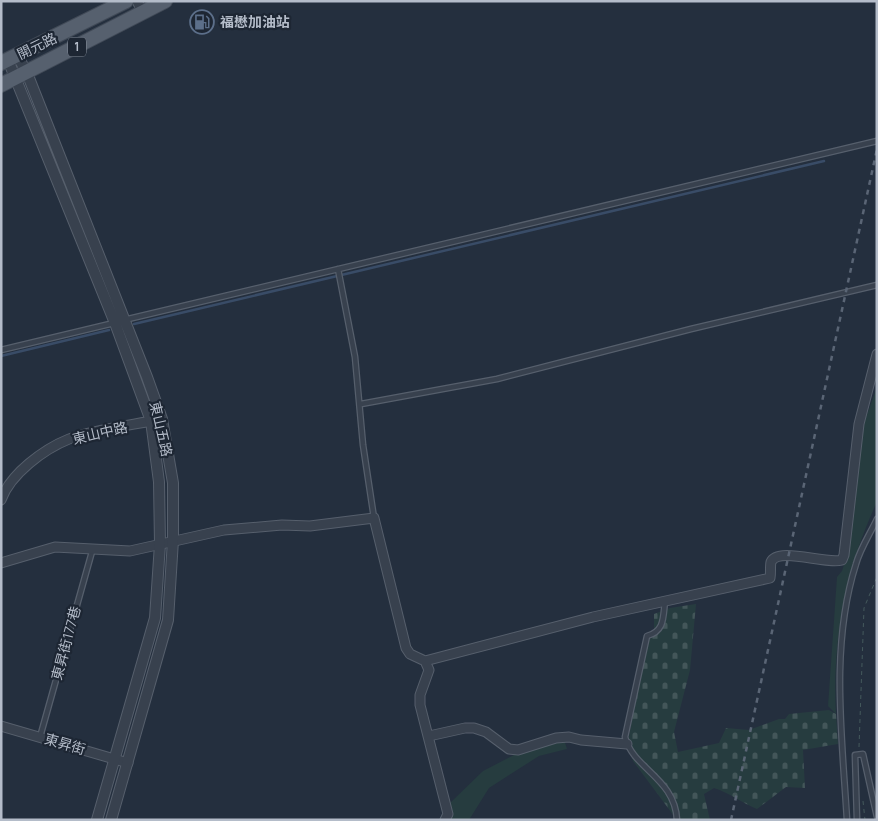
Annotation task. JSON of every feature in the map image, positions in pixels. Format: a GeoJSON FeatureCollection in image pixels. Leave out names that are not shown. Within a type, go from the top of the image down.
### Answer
{"type":"FeatureCollection","features":[{"type":"Feature","properties":{"kind":"main road","name":"開元路"},"geometry":{"type":"LineString","coordinates":[[9,60],[126,1]]}},
{"type":"Feature","properties":{"kind":"main road","name":"開元路"},"geometry":{"type":"LineString","coordinates":[[1,85],[21,76],[140,7],[165,1]]}},
{"type":"Feature","properties":{"kind":"street","name":"東山五路"},"geometry":{"type":"LineString","coordinates":[[9,60],[21,76],[126,320],[162,419],[173,483],[173,540],[168,620],[111,820]]}},
{"type":"Feature","properties":{"kind":"street","name":"東山五路"},"geometry":{"type":"LineString","coordinates":[[21,76],[151,421],[159,482],[160,544],[155,618],[97,820]]}},
{"type":"Feature","properties":{"kind":"street"},"geometry":{"type":"LineString","coordinates":[[1,563],[54,547],[130,551],[224,530],[282,525],[310,526],[374,518],[406,648],[410,654],[425,661],[665,600],[770,578],[772,562],[778,556],[784,554],[836,562],[842,560],[859,424],[877,354]]}},
{"type":"Feature","properties":{"kind":"street","name":"東山中路"},"geometry":{"type":"LineString","coordinates":[[1,500],[15,479],[31,463],[70,439],[162,419]]}},
{"type":"Feature","properties":{"kind":"street"},"geometry":{"type":"LineString","coordinates":[[425,661],[429,670],[420,695],[420,705],[448,814],[445,820]]}},
{"type":"Feature","properties":{"kind":"street","name":"東昇街"},"geometry":{"type":"LineString","coordinates":[[1,726],[128,763]]}},
{"type":"Feature","properties":{"kind":"street"},"geometry":{"type":"LineString","coordinates":[[429,736],[474,728],[486,732],[509,749],[518,750],[556,738],[569,736],[581,740],[627,744]]}},
{"type":"Feature","properties":{"kind":"lane"},"geometry":{"type":"LineString","coordinates":[[1,350],[877,140]]}},
{"type":"Feature","properties":{"kind":"lane"},"geometry":{"type":"LineString","coordinates":[[338,269],[355,357],[361,404],[363,444],[374,518]]}},
{"type":"Feature","properties":{"kind":"lane"},"geometry":{"type":"LineString","coordinates":[[361,404],[497,379],[691,329],[877,285]]}},
{"type":"Feature","properties":{"kind":"lane"},"geometry":{"type":"LineString","coordinates":[[847,820],[840,657],[846,606],[856,563],[877,519]]}},
{"type":"Feature","properties":{"kind":"lane","name":"東昇街177巷"},"geometry":{"type":"LineString","coordinates":[[40,737],[92,548]]}},
{"type":"Feature","properties":{"kind":"lane"},"geometry":{"type":"LineString","coordinates":[[665,600],[662,628],[657,633],[647,636],[625,737],[627,744],[673,797],[677,820]]}},
{"type":"Feature","properties":{"kind":"lane"},"geometry":{"type":"LineString","coordinates":[[857,820],[856,755],[860,754],[863,754],[877,817]]}},
{"type":"Feature","properties":{"kind":"path"},"geometry":{"type":"LineString","coordinates":[[860,754],[858,734],[864,608],[877,578]]}},
{"type":"Feature","properties":{"kind":"path"},"geometry":{"type":"LineString","coordinates":[[864,801],[865,820]]}},
{"type":"Feature","properties":{"kind":"green space"},"geometry":{"type":"Polygon","coordinates":[[[877,387],[877,502],[857,552],[843,605],[836,660],[836,714],[828,706],[837,577],[842,571],[848,552],[864,423],[877,387]]]}},
{"type":"Feature","properties":{"kind":"green space"},"geometry":{"type":"Polygon","coordinates":[[[696,604],[690,670],[674,732],[678,752],[719,743],[726,728],[749,730],[779,719],[785,719],[789,714],[829,710],[836,714],[838,744],[803,750],[805,788],[786,787],[757,809],[714,788],[704,794],[710,820],[677,820],[633,761],[628,743],[644,643],[654,636],[654,614],[670,608],[696,604]]]}},
{"type":"Feature","properties":{"kind":"green space"},"geometry":{"type":"Polygon","coordinates":[[[562,733],[567,749],[539,756],[489,788],[469,820],[440,820],[451,802],[483,771],[514,755],[523,745],[562,733]]]}},
{"type":"Feature","properties":{"kind":"waterway"},"geometry":{"type":"LineString","coordinates":[[134,324],[824,161]]}},
{"type":"Feature","properties":{"kind":"waterway"},"geometry":{"type":"LineString","coordinates":[[1,356],[109,330]]}},
{"type":"Feature","properties":{"kind":"railway"},"geometry":{"type":"LineString","coordinates":[[731,820],[877,149]]}},
{"type":"Feature","properties":{"kind":"place","name":"福懋加油站"},"geometry":{"type":"Point","coordinates":[202,22]}}]}
